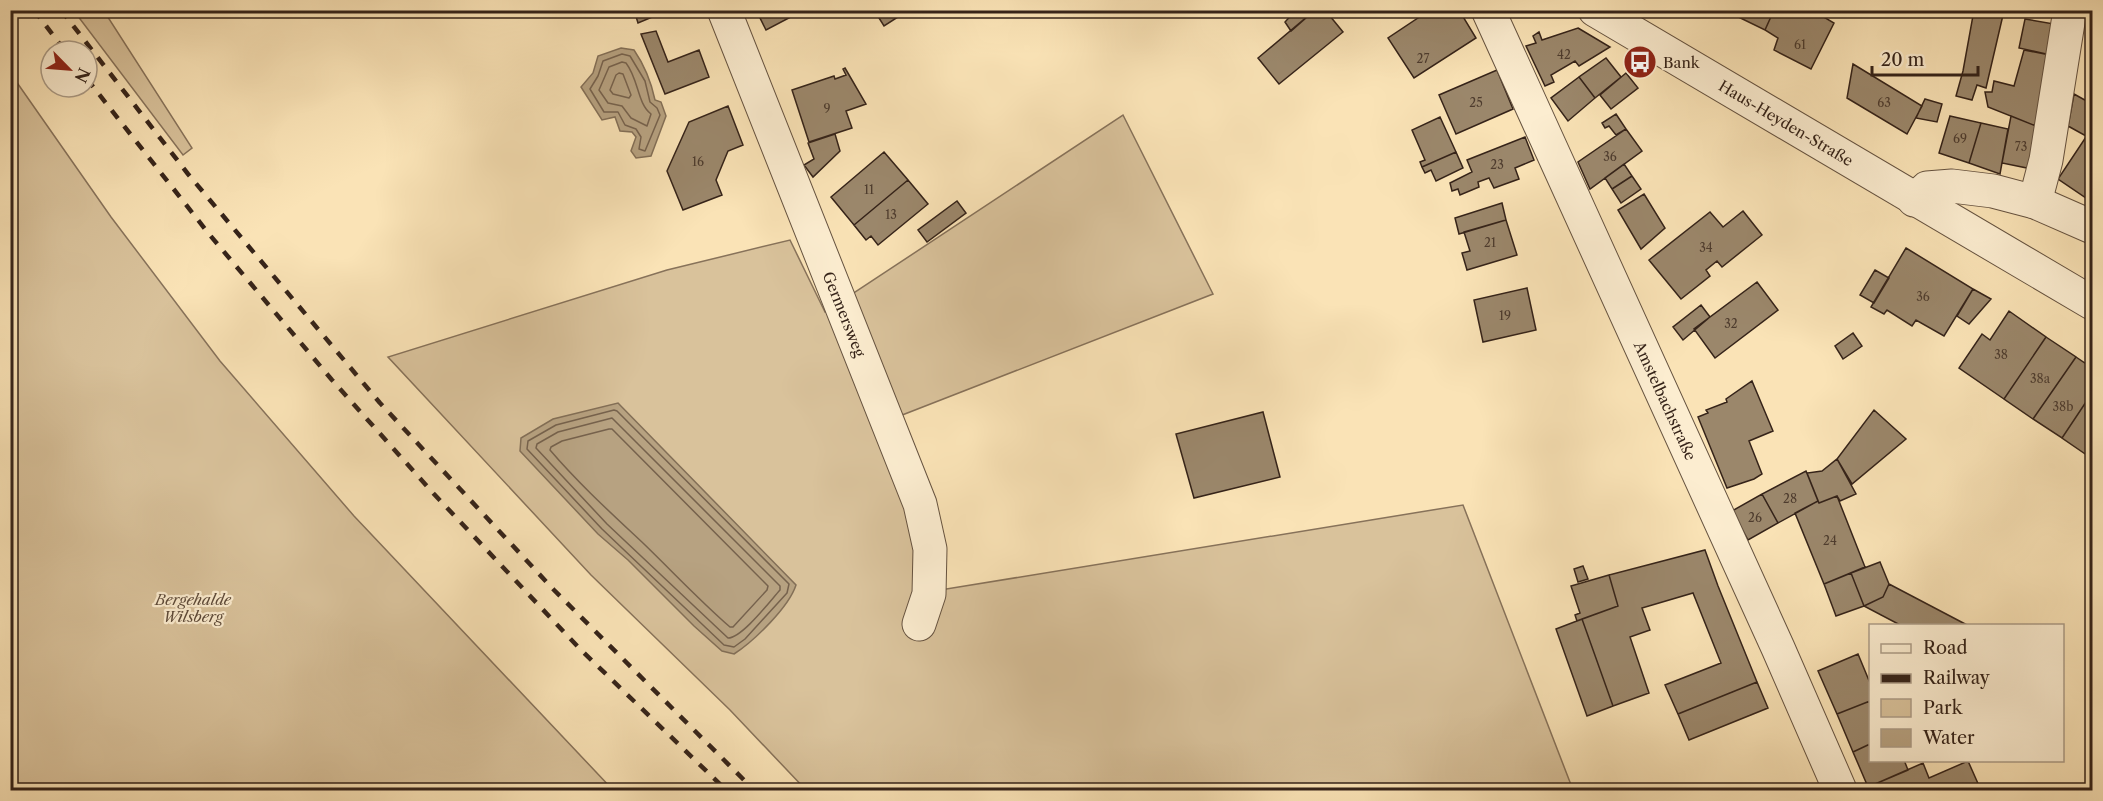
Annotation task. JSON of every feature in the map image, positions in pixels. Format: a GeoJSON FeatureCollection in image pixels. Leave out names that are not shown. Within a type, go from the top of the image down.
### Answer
{"type":"FeatureCollection","features":[{"type":"Feature","properties":{"kind":"street","name":"Germersweg"},"geometry":{"type":"LineString","coordinates":[[724,10],[920,504],[930,549],[929,594],[919,624]]}},
{"type":"Feature","properties":{"kind":"street","name":"Haus-Heyden-Straße"},"geometry":{"type":"LineString","coordinates":[[1595,10],[2092,303]]}},
{"type":"Feature","properties":{"kind":"street"},"geometry":{"type":"LineString","coordinates":[[2035,202],[2046,160],[2070,10]]}},
{"type":"Feature","properties":{"kind":"street","name":"Amstelbachstraße"},"geometry":{"type":"LineString","coordinates":[[1493,14],[1783,658],[1840,790]]}},
{"type":"Feature","properties":{"kind":"street"},"geometry":{"type":"LineString","coordinates":[[1914,200],[1927,188],[1952,186],[1993,191],[2035,202],[2092,227]]}},
{"type":"Feature","properties":{"kind":"green space"},"geometry":{"type":"Polygon","coordinates":[[[74,11],[104,11],[192,148],[183,155],[99,44],[99,39],[95,39],[74,11]]]}},
{"type":"Feature","properties":{"kind":"green space","name":"Bergehalde Wilsberg"},"geometry":{"type":"Polygon","coordinates":[[[11,74],[111,217],[220,361],[354,516],[613,790],[11,790],[11,74]]]}},
{"type":"Feature","properties":{"kind":"green space"},"geometry":{"type":"Polygon","coordinates":[[[1123,115],[1213,294],[874,426],[915,530],[922,593],[1463,505],[1573,790],[806,790],[730,710],[591,575],[388,357],[667,270],[790,240],[825,312],[1123,115]]]}},
{"type":"Feature","properties":{"kind":"water"},"geometry":{"type":"Polygon","coordinates":[[[621,48],[634,50],[647,74],[655,100],[661,102],[666,116],[651,156],[636,158],[631,151],[636,137],[632,132],[620,131],[615,117],[602,120],[581,87],[593,73],[598,56],[621,48]]]}},
{"type":"Feature","properties":{"kind":"water"},"geometry":{"type":"Polygon","coordinates":[[[618,403],[796,585],[786,603],[770,623],[734,654],[722,651],[694,626],[628,560],[598,534],[520,451],[521,438],[553,419],[618,403]]]}},
{"type":"Feature","properties":{"kind":"building"},"geometry":{"type":"Polygon","coordinates":[[[634,10],[669,10],[638,23],[634,10]]]}},
{"type":"Feature","properties":{"kind":"building"},"geometry":{"type":"Polygon","coordinates":[[[756,10],[804,10],[766,30],[756,10]]]}},
{"type":"Feature","properties":{"kind":"building"},"geometry":{"type":"Polygon","coordinates":[[[874,10],[894,10],[898,17],[884,26],[874,10]]]}},
{"type":"Feature","properties":{"kind":"building"},"geometry":{"type":"Polygon","coordinates":[[[1296,10],[1315,10],[1291,31],[1285,22],[1296,10]]]}},
{"type":"Feature","properties":{"kind":"building"},"geometry":{"type":"Polygon","coordinates":[[[1315,10],[1325,10],[1343,32],[1279,84],[1258,58],[1315,10]]]}},
{"type":"Feature","properties":{"kind":"building"},"geometry":{"type":"Polygon","coordinates":[[[1430,10],[1459,10],[1476,38],[1414,78],[1388,38],[1430,10]]]}},
{"type":"Feature","properties":{"kind":"building"},"geometry":{"type":"Polygon","coordinates":[[[1724,10],[1774,10],[1765,30],[1724,10]]]}},
{"type":"Feature","properties":{"kind":"building"},"geometry":{"type":"Polygon","coordinates":[[[1774,10],[1812,10],[1834,23],[1811,69],[1774,50],[1778,38],[1765,30],[1774,10]]]}},
{"type":"Feature","properties":{"kind":"building"},"geometry":{"type":"Polygon","coordinates":[[[1859,10],[1884,10],[1883,16],[1859,10]]]}},
{"type":"Feature","properties":{"kind":"building"},"geometry":{"type":"Polygon","coordinates":[[[1974,10],[2003,15],[1986,88],[1977,85],[1972,100],[1956,96],[1974,10]]]}},
{"type":"Feature","properties":{"kind":"building"},"geometry":{"type":"Polygon","coordinates":[[[2025,19],[2060,25],[2055,56],[2019,48],[2025,19]]]}},
{"type":"Feature","properties":{"kind":"building"},"geometry":{"type":"Polygon","coordinates":[[[1578,28],[1610,47],[1579,66],[1575,61],[1551,75],[1554,82],[1545,86],[1526,46],[1536,43],[1533,36],[1539,32],[1542,40],[1578,28]]]}},
{"type":"Feature","properties":{"kind":"building"},"geometry":{"type":"Polygon","coordinates":[[[656,31],[668,62],[699,50],[709,77],[665,94],[641,34],[656,31]]]}},
{"type":"Feature","properties":{"kind":"building"},"geometry":{"type":"Polygon","coordinates":[[[2024,50],[2055,56],[2041,128],[1988,107],[1985,92],[1992,92],[1994,81],[2014,86],[2024,50]]]}},
{"type":"Feature","properties":{"kind":"building"},"geometry":{"type":"Polygon","coordinates":[[[1606,58],[1621,77],[1595,98],[1579,77],[1606,58]]]}},
{"type":"Feature","properties":{"kind":"building"},"geometry":{"type":"Polygon","coordinates":[[[1853,64],[1922,106],[1907,134],[1847,98],[1853,64]]]}},
{"type":"Feature","properties":{"kind":"building"},"geometry":{"type":"Polygon","coordinates":[[[845,68],[866,104],[846,111],[852,128],[809,142],[792,90],[834,76],[835,79],[846,75],[843,69],[845,68]]]}},
{"type":"Feature","properties":{"kind":"building"},"geometry":{"type":"Polygon","coordinates":[[[1497,70],[1513,109],[1456,134],[1439,95],[1497,70]]]}},
{"type":"Feature","properties":{"kind":"building"},"geometry":{"type":"Polygon","coordinates":[[[1626,73],[1638,88],[1611,109],[1600,95],[1626,73]]]}},
{"type":"Feature","properties":{"kind":"building"},"geometry":{"type":"Polygon","coordinates":[[[1579,77],[1595,98],[1568,121],[1551,98],[1579,77]]]}},
{"type":"Feature","properties":{"kind":"building"},"geometry":{"type":"Polygon","coordinates":[[[2074,94],[2092,104],[2092,127],[2086,136],[2068,126],[2074,94]]]}},
{"type":"Feature","properties":{"kind":"building"},"geometry":{"type":"Polygon","coordinates":[[[1925,99],[1942,104],[1937,122],[1916,118],[1925,99]]]}},
{"type":"Feature","properties":{"kind":"building"},"geometry":{"type":"Polygon","coordinates":[[[728,106],[743,145],[728,151],[716,180],[722,195],[683,210],[667,171],[689,122],[728,106]]]}},
{"type":"Feature","properties":{"kind":"building"},"geometry":{"type":"Polygon","coordinates":[[[1616,114],[1626,129],[1616,135],[1609,126],[1605,128],[1602,123],[1616,114]]]}},
{"type":"Feature","properties":{"kind":"building"},"geometry":{"type":"Polygon","coordinates":[[[1950,116],[1981,123],[1969,163],[1939,153],[1950,116]]]}},
{"type":"Feature","properties":{"kind":"building"},"geometry":{"type":"Polygon","coordinates":[[[2011,116],[2041,128],[2032,169],[2002,163],[2011,116]]]}},
{"type":"Feature","properties":{"kind":"building"},"geometry":{"type":"Polygon","coordinates":[[[1440,117],[1456,152],[1422,167],[1420,162],[1425,160],[1412,130],[1440,117]]]}},
{"type":"Feature","properties":{"kind":"building"},"geometry":{"type":"Polygon","coordinates":[[[1981,123],[2008,129],[2000,174],[1969,163],[1981,123]]]}},
{"type":"Feature","properties":{"kind":"building"},"geometry":{"type":"Polygon","coordinates":[[[1626,129],[1642,151],[1590,189],[1578,162],[1626,129]]]}},
{"type":"Feature","properties":{"kind":"building"},"geometry":{"type":"Polygon","coordinates":[[[835,134],[840,151],[813,177],[804,165],[814,159],[808,143],[835,134]]]}},
{"type":"Feature","properties":{"kind":"building"},"geometry":{"type":"Polygon","coordinates":[[[2088,134],[2092,138],[2092,202],[2058,179],[2088,134]]]}},
{"type":"Feature","properties":{"kind":"building"},"geometry":{"type":"Polygon","coordinates":[[[1525,137],[1534,160],[1515,168],[1519,179],[1494,188],[1489,178],[1478,182],[1479,187],[1460,195],[1458,189],[1452,191],[1450,183],[1472,172],[1467,160],[1525,137]]]}},
{"type":"Feature","properties":{"kind":"building"},"geometry":{"type":"Polygon","coordinates":[[[884,152],[908,180],[854,225],[831,197],[884,152]]]}},
{"type":"Feature","properties":{"kind":"building"},"geometry":{"type":"Polygon","coordinates":[[[1456,152],[1463,168],[1436,181],[1431,170],[1425,173],[1422,167],[1456,152]]]}},
{"type":"Feature","properties":{"kind":"building"},"geometry":{"type":"Polygon","coordinates":[[[1624,164],[1632,176],[1612,189],[1605,178],[1624,164]]]}},
{"type":"Feature","properties":{"kind":"building"},"geometry":{"type":"Polygon","coordinates":[[[1632,176],[1641,189],[1621,203],[1612,189],[1632,176]]]}},
{"type":"Feature","properties":{"kind":"building"},"geometry":{"type":"Polygon","coordinates":[[[908,180],[928,204],[878,245],[871,236],[866,240],[854,225],[908,180]]]}},
{"type":"Feature","properties":{"kind":"building"},"geometry":{"type":"Polygon","coordinates":[[[1644,194],[1665,228],[1641,249],[1618,210],[1644,194]]]}},
{"type":"Feature","properties":{"kind":"building"},"geometry":{"type":"Polygon","coordinates":[[[957,201],[966,213],[927,242],[918,230],[957,201]]]}},
{"type":"Feature","properties":{"kind":"building"},"geometry":{"type":"Polygon","coordinates":[[[1502,203],[1506,220],[1459,234],[1455,218],[1502,203]]]}},
{"type":"Feature","properties":{"kind":"building"},"geometry":{"type":"Polygon","coordinates":[[[1743,211],[1762,235],[1722,267],[1717,261],[1706,270],[1710,276],[1681,299],[1649,260],[1710,212],[1723,227],[1743,211]]]}},
{"type":"Feature","properties":{"kind":"building"},"geometry":{"type":"Polygon","coordinates":[[[1506,220],[1517,255],[1467,270],[1462,253],[1470,251],[1464,232],[1506,220]]]}},
{"type":"Feature","properties":{"kind":"building"},"geometry":{"type":"Polygon","coordinates":[[[1906,248],[1973,289],[1944,336],[1916,320],[1912,326],[1887,310],[1884,314],[1871,307],[1906,248]]]}},
{"type":"Feature","properties":{"kind":"building"},"geometry":{"type":"Polygon","coordinates":[[[1875,270],[1889,278],[1874,303],[1860,295],[1875,270]]]}},
{"type":"Feature","properties":{"kind":"building"},"geometry":{"type":"Polygon","coordinates":[[[1757,282],[1778,310],[1715,358],[1694,329],[1757,282]]]}},
{"type":"Feature","properties":{"kind":"building"},"geometry":{"type":"Polygon","coordinates":[[[1527,288],[1536,330],[1483,342],[1474,300],[1527,288]]]}},
{"type":"Feature","properties":{"kind":"building"},"geometry":{"type":"Polygon","coordinates":[[[1973,289],[1991,299],[1969,324],[1957,316],[1973,289]]]}},
{"type":"Feature","properties":{"kind":"building"},"geometry":{"type":"Polygon","coordinates":[[[1701,305],[1710,317],[1683,340],[1673,327],[1701,305]]]}},
{"type":"Feature","properties":{"kind":"building"},"geometry":{"type":"Polygon","coordinates":[[[2009,311],[2046,337],[2004,399],[1959,368],[1982,334],[1990,340],[2009,311]]]}},
{"type":"Feature","properties":{"kind":"building"},"geometry":{"type":"Polygon","coordinates":[[[1853,333],[1862,346],[1843,359],[1835,346],[1853,333]]]}},
{"type":"Feature","properties":{"kind":"building"},"geometry":{"type":"Polygon","coordinates":[[[2046,337],[2076,357],[2033,419],[2004,399],[2046,337]]]}},
{"type":"Feature","properties":{"kind":"building"},"geometry":{"type":"Polygon","coordinates":[[[2076,357],[2092,368],[2092,393],[2062,438],[2033,419],[2076,357]]]}},
{"type":"Feature","properties":{"kind":"building"},"geometry":{"type":"Polygon","coordinates":[[[1752,381],[1773,431],[1749,441],[1762,474],[1727,488],[1698,417],[1708,413],[1706,410],[1727,402],[1726,399],[1752,381]]]}},
{"type":"Feature","properties":{"kind":"building"},"geometry":{"type":"Polygon","coordinates":[[[2092,393],[2092,456],[2091,458],[2062,438],[2092,393]]]}},
{"type":"Feature","properties":{"kind":"building"},"geometry":{"type":"Polygon","coordinates":[[[1874,410],[1906,439],[1852,484],[1837,459],[1874,410]]]}},
{"type":"Feature","properties":{"kind":"building"},"geometry":{"type":"Polygon","coordinates":[[[1263,412],[1280,477],[1194,498],[1176,434],[1263,412]]]}},
{"type":"Feature","properties":{"kind":"building"},"geometry":{"type":"Polygon","coordinates":[[[1837,459],[1856,494],[1840,501],[1837,496],[1819,503],[1807,473],[1822,471],[1837,459]]]}},
{"type":"Feature","properties":{"kind":"building"},"geometry":{"type":"Polygon","coordinates":[[[1806,471],[1818,501],[1778,523],[1762,494],[1806,471]]]}},
{"type":"Feature","properties":{"kind":"building"},"geometry":{"type":"Polygon","coordinates":[[[1762,494],[1778,523],[1748,540],[1732,511],[1762,494]]]}},
{"type":"Feature","properties":{"kind":"building"},"geometry":{"type":"Polygon","coordinates":[[[1837,496],[1865,567],[1824,584],[1795,513],[1818,501],[1819,503],[1837,496]]]}},
{"type":"Feature","properties":{"kind":"building"},"geometry":{"type":"Polygon","coordinates":[[[1705,550],[1757,682],[1678,714],[1665,685],[1721,663],[1693,593],[1642,608],[1650,630],[1630,637],[1649,693],[1613,706],[1582,619],[1618,606],[1609,575],[1705,550]]]}},
{"type":"Feature","properties":{"kind":"building"},"geometry":{"type":"Polygon","coordinates":[[[1880,562],[1889,584],[1883,597],[1864,606],[1851,573],[1880,562]]]}},
{"type":"Feature","properties":{"kind":"building"},"geometry":{"type":"Polygon","coordinates":[[[1583,566],[1588,579],[1578,582],[1574,569],[1583,566]]]}},
{"type":"Feature","properties":{"kind":"building"},"geometry":{"type":"Polygon","coordinates":[[[1851,573],[1864,606],[1836,616],[1824,584],[1851,573]]]}},
{"type":"Feature","properties":{"kind":"building"},"geometry":{"type":"Polygon","coordinates":[[[1609,575],[1618,606],[1577,621],[1575,615],[1580,613],[1571,586],[1609,575]]]}},
{"type":"Feature","properties":{"kind":"building"},"geometry":{"type":"Polygon","coordinates":[[[1889,584],[1965,624],[1898,624],[1864,606],[1883,597],[1889,584]]]}},
{"type":"Feature","properties":{"kind":"building"},"geometry":{"type":"Polygon","coordinates":[[[1582,619],[1613,706],[1587,716],[1556,629],[1582,619]]]}},
{"type":"Feature","properties":{"kind":"building"},"geometry":{"type":"Polygon","coordinates":[[[1858,654],[1869,681],[1869,701],[1837,714],[1818,671],[1858,654]]]}},
{"type":"Feature","properties":{"kind":"building"},"geometry":{"type":"Polygon","coordinates":[[[1757,682],[1768,708],[1689,740],[1678,714],[1757,682]]]}},
{"type":"Feature","properties":{"kind":"building"},"geometry":{"type":"Polygon","coordinates":[[[1869,701],[1869,744],[1853,752],[1837,714],[1869,701]]]}},
{"type":"Feature","properties":{"kind":"building"},"geometry":{"type":"Polygon","coordinates":[[[1869,744],[1869,762],[1905,762],[1908,770],[1868,787],[1853,752],[1869,744]]]}},
{"type":"Feature","properties":{"kind":"building"},"geometry":{"type":"Polygon","coordinates":[[[1968,762],[1980,788],[1974,790],[1870,790],[1868,787],[1923,763],[1929,778],[1968,762]]]}},
{"type":"Feature","properties":{"kind":"railway"},"geometry":{"type":"LineString","coordinates":[[34,10],[56,39]]}},
{"type":"Feature","properties":{"kind":"railway"},"geometry":{"type":"LineString","coordinates":[[61,10],[188,174],[380,403],[554,590],[754,790]]}},
{"type":"Feature","properties":{"kind":"railway"},"geometry":{"type":"LineString","coordinates":[[99,94],[209,234],[332,380],[434,494],[580,649],[726,790]]}},
{"type":"Feature","properties":{"kind":"place","name":"Bank"},"geometry":{"type":"Point","coordinates":[1640,62]}}]}
